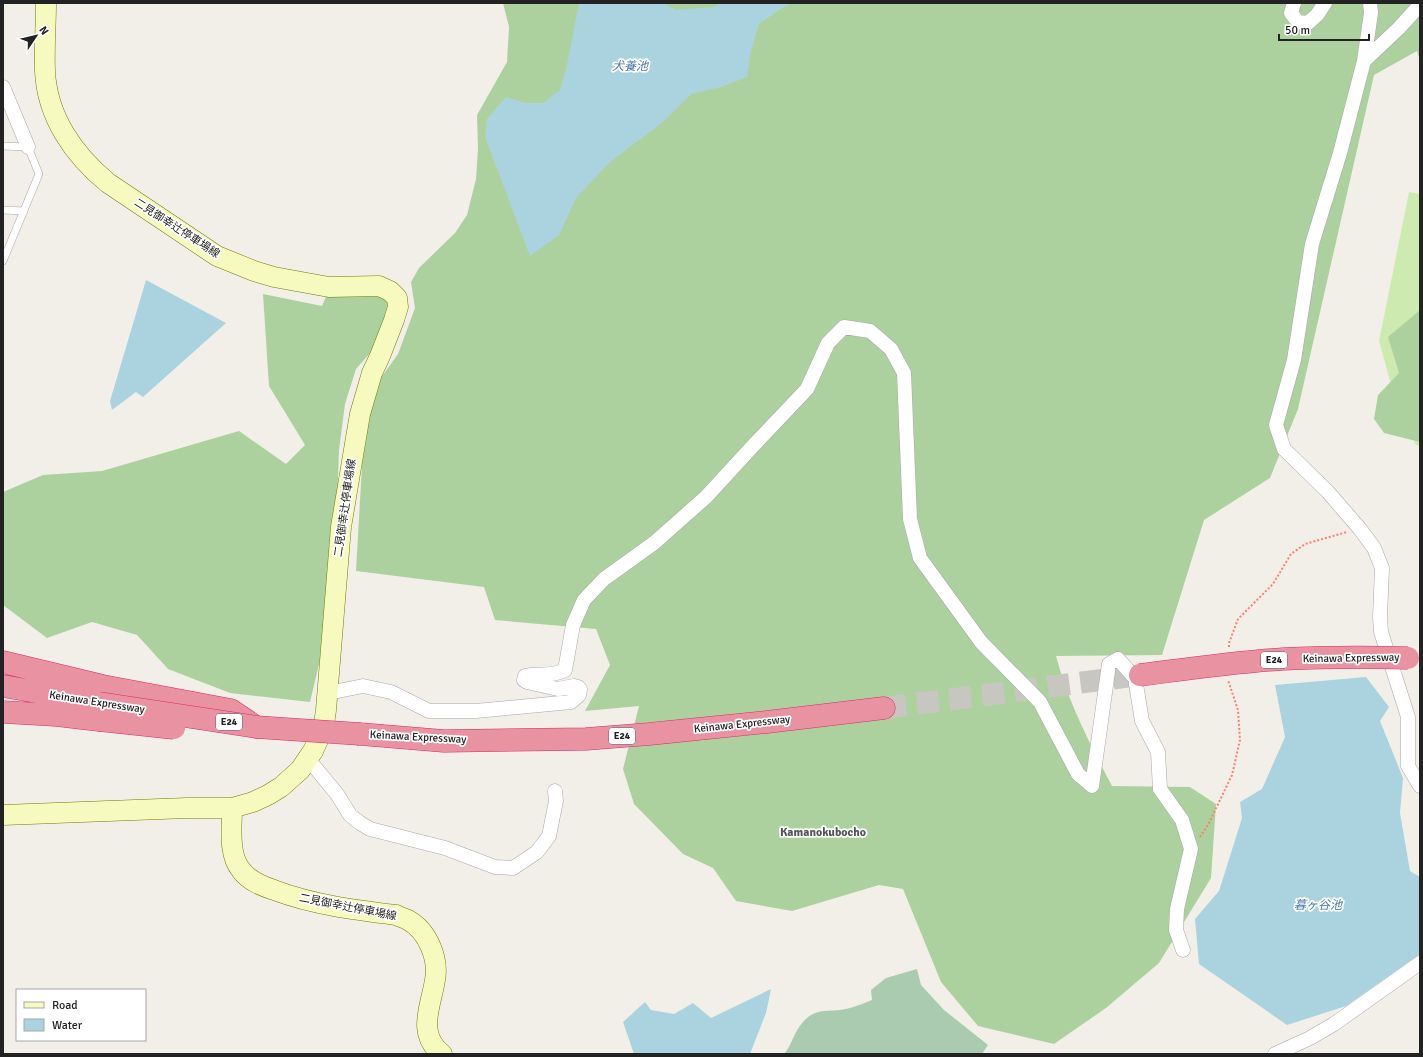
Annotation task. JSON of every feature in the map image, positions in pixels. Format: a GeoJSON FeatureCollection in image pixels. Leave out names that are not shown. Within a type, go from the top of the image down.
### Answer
{"type":"FeatureCollection","features":[{"type":"Feature","properties":{"kind":"highway","name":"Keinawa Expressway"},"geometry":{"type":"LineString","coordinates":[[1140,675],[1214,665],[1283,659],[1353,657],[1414,658]]}},
{"type":"Feature","properties":{"kind":"highway"},"geometry":{"type":"LineString","coordinates":[[3,662],[150,726],[302,737],[338,733]]}},
{"type":"Feature","properties":{"kind":"highway","name":"Keinawa Expressway"},"geometry":{"type":"LineString","coordinates":[[3,686],[100,703],[256,726],[444,741],[586,739],[743,725],[884,708]]}},
{"type":"Feature","properties":{"kind":"highway"},"geometry":{"type":"LineString","coordinates":[[3,712],[56,715],[100,703]]}},
{"type":"Feature","properties":{"kind":"main road","name":"二見御幸辻停車場線"},"geometry":{"type":"LineString","coordinates":[[46,3],[45,72],[48,95],[64,133],[76,152],[91,169],[108,183],[217,256],[254,271],[274,277],[329,287],[379,286],[390,291],[397,298],[398,307],[380,356],[372,373],[360,414],[356,436],[341,527],[328,693],[324,724],[308,759],[289,780],[268,795],[253,802],[232,808],[233,850],[236,861],[241,870],[248,878],[258,884],[316,903],[396,915],[408,920],[419,928],[428,940],[436,967],[436,979],[427,1020],[427,1032],[430,1042],[442,1054]]}},
{"type":"Feature","properties":{"kind":"main road"},"geometry":{"type":"LineString","coordinates":[[3,815],[187,808],[232,808]]}},
{"type":"Feature","properties":{"kind":"street"},"geometry":{"type":"LineString","coordinates":[[1294,3],[1291,13],[1298,22],[1308,23],[1318,15],[1325,3]]}},
{"type":"Feature","properties":{"kind":"street"},"geometry":{"type":"LineString","coordinates":[[1370,3],[1371,13],[1364,61],[1340,152],[1312,244],[1294,360],[1276,425],[1284,449],[1328,492],[1360,529],[1374,548],[1382,568],[1380,617],[1382,632],[1408,718],[1408,766],[1420,786]]}},
{"type":"Feature","properties":{"kind":"street"},"geometry":{"type":"LineString","coordinates":[[1364,61],[1399,28],[1420,5]]}},
{"type":"Feature","properties":{"kind":"street"},"geometry":{"type":"LineString","coordinates":[[3,87],[28,147]]}},
{"type":"Feature","properties":{"kind":"street"},"geometry":{"type":"LineString","coordinates":[[328,693],[363,686],[391,692],[429,711],[476,711],[571,702],[579,695],[580,689],[578,687],[574,686],[558,689],[526,682],[524,678],[525,676],[532,674],[556,674],[565,670],[572,625],[584,600],[604,579],[654,543],[706,497],[807,389],[828,343],[844,327],[870,331],[891,349],[904,373],[910,519],[920,558],[981,642],[1040,702],[1078,774],[1092,786],[1109,664],[1118,659],[1135,678],[1142,720],[1158,752],[1160,789],[1182,820],[1191,849],[1177,909],[1176,930],[1183,950]]}},
{"type":"Feature","properties":{"kind":"street"},"geometry":{"type":"LineString","coordinates":[[308,759],[337,794],[350,814],[370,829],[445,848],[495,867],[513,868],[537,852],[549,836],[556,801],[555,791]]}},
{"type":"Feature","properties":{"kind":"street"},"geometry":{"type":"LineString","coordinates":[[1275,1054],[1310,1038],[1334,1024],[1420,963]]}},
{"type":"Feature","properties":{"kind":"lane"},"geometry":{"type":"LineString","coordinates":[[3,146],[28,147],[39,174],[3,261]]}},
{"type":"Feature","properties":{"kind":"lane"},"geometry":{"type":"LineString","coordinates":[[3,210],[24,210]]}},
{"type":"Feature","properties":{"kind":"green space"},"geometry":{"type":"Polygon","coordinates":[[[503,3],[1420,3],[1420,60],[1417,51],[1374,75],[1298,409],[1270,478],[1204,520],[1162,655],[1056,656],[1073,706],[1112,786],[1190,787],[1216,804],[1211,878],[1159,963],[1106,1008],[1054,1044],[978,1026],[941,982],[903,889],[879,885],[792,911],[736,901],[713,868],[683,854],[634,804],[623,769],[639,706],[585,711],[610,665],[596,629],[495,620],[484,587],[356,571],[365,413],[375,386],[398,354],[415,308],[411,282],[419,268],[455,233],[467,215],[476,179],[478,148],[477,115],[507,62],[509,27],[503,3]]]}},
{"type":"Feature","properties":{"kind":"green space"},"geometry":{"type":"Polygon","coordinates":[[[1409,192],[1420,194],[1420,446],[1416,445],[1395,399],[1379,341],[1409,192]]]}},
{"type":"Feature","properties":{"kind":"green space"},"geometry":{"type":"Polygon","coordinates":[[[361,289],[394,299],[379,343],[356,369],[345,404],[339,450],[336,530],[329,622],[310,702],[230,693],[168,669],[137,635],[92,622],[47,638],[3,605],[3,492],[43,475],[102,471],[239,431],[286,464],[305,445],[269,386],[263,294],[322,306],[327,294],[361,289]]]}},
{"type":"Feature","properties":{"kind":"green space"},"geometry":{"type":"Polygon","coordinates":[[[1420,310],[1420,442],[1384,433],[1374,419],[1378,395],[1399,373],[1388,337],[1420,310]]]}},
{"type":"Feature","properties":{"kind":"green space"},"geometry":{"type":"Polygon","coordinates":[[[917,969],[921,985],[944,1010],[988,1045],[982,1054],[784,1054],[799,1027],[804,1020],[810,1016],[815,1013],[849,1008],[872,1000],[871,990],[886,978],[917,969]]]}},
{"type":"Feature","properties":{"kind":"water","name":"犬養池"},"geometry":{"type":"Polygon","coordinates":[[[579,3],[662,3],[676,10],[714,7],[721,3],[791,3],[759,24],[751,50],[747,77],[721,87],[691,94],[663,122],[610,162],[576,198],[559,235],[530,256],[485,137],[487,119],[506,97],[525,103],[543,103],[560,90],[567,65],[579,3]]]}},
{"type":"Feature","properties":{"kind":"water"},"geometry":{"type":"Polygon","coordinates":[[[146,280],[226,323],[143,397],[136,392],[112,410],[110,401],[146,280]]]}},
{"type":"Feature","properties":{"kind":"water","name":"暮ヶ谷池"},"geometry":{"type":"Polygon","coordinates":[[[1366,677],[1389,707],[1380,721],[1403,778],[1400,813],[1410,871],[1420,877],[1420,954],[1346,1006],[1287,1025],[1199,964],[1195,919],[1219,891],[1242,818],[1240,802],[1262,789],[1285,737],[1275,685],[1366,677]]]}},
{"type":"Feature","properties":{"kind":"water"},"geometry":{"type":"Polygon","coordinates":[[[771,989],[766,1013],[750,1054],[634,1054],[623,1022],[645,1002],[651,1010],[674,1014],[693,1003],[711,1018],[771,989]]]}},
{"type":"Feature","properties":{"kind":"tunnel"},"geometry":{"type":"LineString","coordinates":[[884,708],[1140,675]]}},
{"type":"Feature","properties":{"kind":"district","name":"Kamanokubocho"},"geometry":{"type":"Point","coordinates":[823,832]}}]}
